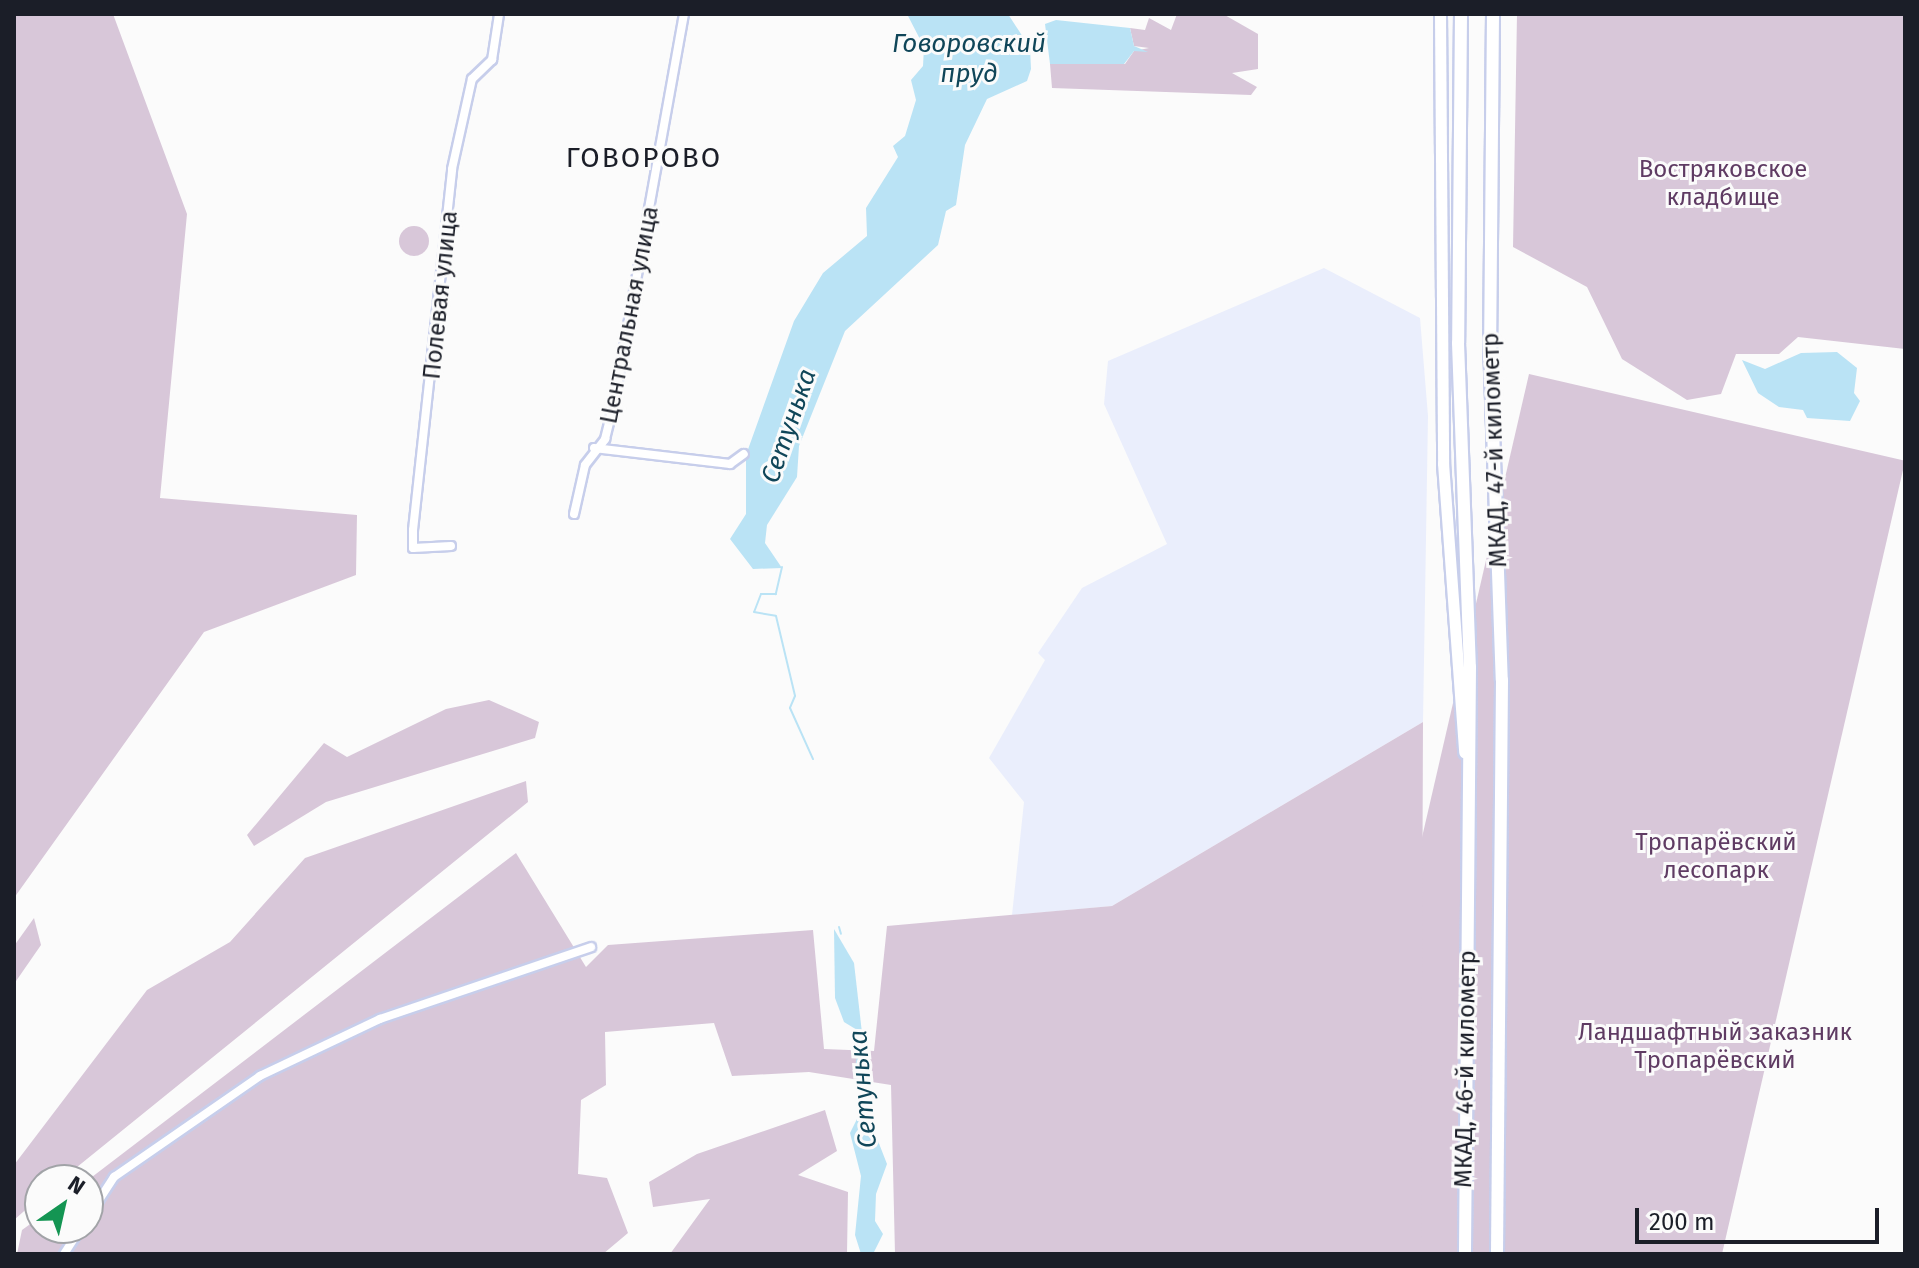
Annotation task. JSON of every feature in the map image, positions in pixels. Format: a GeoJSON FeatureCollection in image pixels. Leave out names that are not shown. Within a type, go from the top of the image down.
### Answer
{"type":"FeatureCollection","features":[{"type":"Feature","properties":{"kind":"highway","name":"МКАД, 47-й километр"},"geometry":{"type":"LineString","coordinates":[[1461,14],[1458,343],[1469,798],[1468,884]]}},
{"type":"Feature","properties":{"kind":"highway","name":"МКАД, 47-й километр"},"geometry":{"type":"LineString","coordinates":[[1493,14],[1500,886]]}},
{"type":"Feature","properties":{"kind":"highway","name":"МКАД, 46-й километр"},"geometry":{"type":"LineString","coordinates":[[1465,1254],[1468,884]]}},
{"type":"Feature","properties":{"kind":"highway","name":"МКАД, 46-й километр"},"geometry":{"type":"LineString","coordinates":[[1497,1254],[1500,886]]}},
{"type":"Feature","properties":{"kind":"main road"},"geometry":{"type":"LineString","coordinates":[[1440,14],[1443,463],[1469,798]]}},
{"type":"Feature","properties":{"kind":"street","name":"Полевая улица"},"geometry":{"type":"LineString","coordinates":[[451,546],[413,548],[413,530],[452,169],[472,79],[492,60],[499,14]]}},
{"type":"Feature","properties":{"kind":"street","name":"Центральная улица"},"geometry":{"type":"LineString","coordinates":[[574,514],[594,448],[605,439],[614,403],[684,14]]}},
{"type":"Feature","properties":{"kind":"street"},"geometry":{"type":"LineString","coordinates":[[594,448],[730,464],[744,454]]}},
{"type":"Feature","properties":{"kind":"street"},"geometry":{"type":"LineString","coordinates":[[104,1192],[114,1177],[260,1076],[380,1019],[591,947]]}},
{"type":"Feature","properties":{"kind":"shaded area"},"geometry":{"type":"Polygon","coordinates":[[[1324,268],[1420,318],[1428,416],[1423,722],[1112,906],[1012,915],[1024,802],[989,758],[1045,660],[1038,653],[1082,588],[1167,544],[1104,404],[1108,361],[1324,268]]]}},
{"type":"Feature","properties":{"kind":"green space"},"geometry":{"type":"Polygon","coordinates":[[[14,14],[113,14],[187,214],[160,498],[357,515],[356,575],[204,632],[14,898],[14,14]]]}},
{"type":"Feature","properties":{"kind":"green space"},"geometry":{"type":"Polygon","coordinates":[[[1177,14],[1223,14],[1258,34],[1258,69],[1232,73],[1257,87],[1251,95],[1052,88],[1050,64],[1125,64],[1134,51],[1149,48],[1134,46],[1130,28],[1145,30],[1149,18],[1171,30],[1177,14]]]}},
{"type":"Feature","properties":{"kind":"green space","name":"Востряковское кладбище"},"geometry":{"type":"Polygon","coordinates":[[[1517,14],[1905,14],[1905,349],[1798,337],[1779,354],[1736,354],[1721,394],[1687,400],[1622,359],[1587,287],[1513,247],[1517,14]]]}},
{"type":"Feature","properties":{"kind":"green space"},"geometry":{"type":"Polygon","coordinates":[[[414,226],[420,227],[428,235],[428,247],[420,255],[414,256],[408,255],[400,247],[399,241],[400,235],[408,227],[414,226]]]}},
{"type":"Feature","properties":{"kind":"green space","name":"Тропарёвский лесопарк"},"geometry":{"type":"Polygon","coordinates":[[[1529,374],[1905,461],[1722,1254],[1429,1254],[1331,1231],[1529,374]]]}},
{"type":"Feature","properties":{"kind":"green space"},"geometry":{"type":"Polygon","coordinates":[[[489,700],[539,722],[535,738],[326,802],[254,846],[247,835],[324,743],[347,757],[446,709],[489,700]]]}},
{"type":"Feature","properties":{"kind":"green space"},"geometry":{"type":"Polygon","coordinates":[[[1423,722],[1421,1254],[895,1254],[891,1085],[809,1072],[732,1076],[714,1023],[605,1032],[606,1085],[581,1100],[578,1174],[607,1178],[628,1233],[603,1254],[17,1254],[24,1229],[24,1244],[104,1244],[104,1168],[516,853],[586,967],[608,945],[813,930],[824,1049],[874,1051],[887,926],[1112,906],[1423,722]]]}},
{"type":"Feature","properties":{"kind":"green space"},"geometry":{"type":"Polygon","coordinates":[[[526,781],[528,802],[81,1164],[24,1164],[24,1211],[14,1220],[14,1165],[147,990],[230,942],[305,858],[526,781]]]}},
{"type":"Feature","properties":{"kind":"green space"},"geometry":{"type":"Polygon","coordinates":[[[34,918],[41,945],[14,984],[14,946],[34,918]]]}},
{"type":"Feature","properties":{"kind":"green space"},"geometry":{"type":"Polygon","coordinates":[[[825,1110],[837,1151],[798,1175],[848,1192],[847,1254],[670,1254],[710,1199],[653,1207],[649,1182],[697,1154],[825,1110]]]}},
{"type":"Feature","properties":{"kind":"water","name":"Говоровский пруд"},"geometry":{"type":"Polygon","coordinates":[[[907,14],[1008,14],[1030,48],[1031,69],[1027,81],[987,99],[965,145],[956,205],[946,211],[938,245],[845,331],[799,446],[797,477],[767,525],[765,543],[782,568],[753,569],[730,539],[746,514],[746,455],[794,321],[823,273],[867,236],[866,208],[898,157],[893,146],[905,136],[916,100],[911,80],[923,66],[924,47],[907,14]]]}},
{"type":"Feature","properties":{"kind":"water"},"geometry":{"type":"Polygon","coordinates":[[[1056,20],[1130,28],[1134,46],[1148,52],[1134,51],[1124,64],[1050,64],[1045,24],[1056,20]]]}},
{"type":"Feature","properties":{"kind":"water"},"geometry":{"type":"Polygon","coordinates":[[[1837,352],[1857,368],[1854,393],[1860,401],[1850,421],[1807,418],[1803,410],[1779,407],[1758,393],[1742,360],[1765,369],[1801,353],[1837,352]]]}},
{"type":"Feature","properties":{"kind":"water"},"geometry":{"type":"Polygon","coordinates":[[[834,929],[854,963],[862,1033],[844,1022],[835,998],[834,929]]]}},
{"type":"Feature","properties":{"kind":"water"},"geometry":{"type":"Polygon","coordinates":[[[864,1105],[887,1164],[876,1194],[875,1221],[883,1234],[873,1254],[861,1254],[855,1235],[861,1176],[850,1133],[864,1105]]]}},
{"type":"Feature","properties":{"kind":"waterway","name":"Сетунька"},"geometry":{"type":"LineString","coordinates":[[782,567],[776,594],[761,594],[754,612],[776,616],[795,696],[790,708],[813,759]]}},
{"type":"Feature","properties":{"kind":"waterway","name":"Сетунька"},"geometry":{"type":"LineString","coordinates":[[839,927],[841,934]]}},
{"type":"Feature","properties":{"kind":"waterway","name":"Сетунька"},"geometry":{"type":"LineString","coordinates":[[862,1033],[856,1068],[864,1105]]}},
{"type":"Feature","properties":{"kind":"district","name":"ГОВОРОВО"},"geometry":{"type":"Point","coordinates":[644,158]}},
{"type":"Feature","properties":{"kind":"park label","name":"Ландшафтный заказник Тропарёвский"},"geometry":{"type":"Point","coordinates":[1715,1047]}}]}
